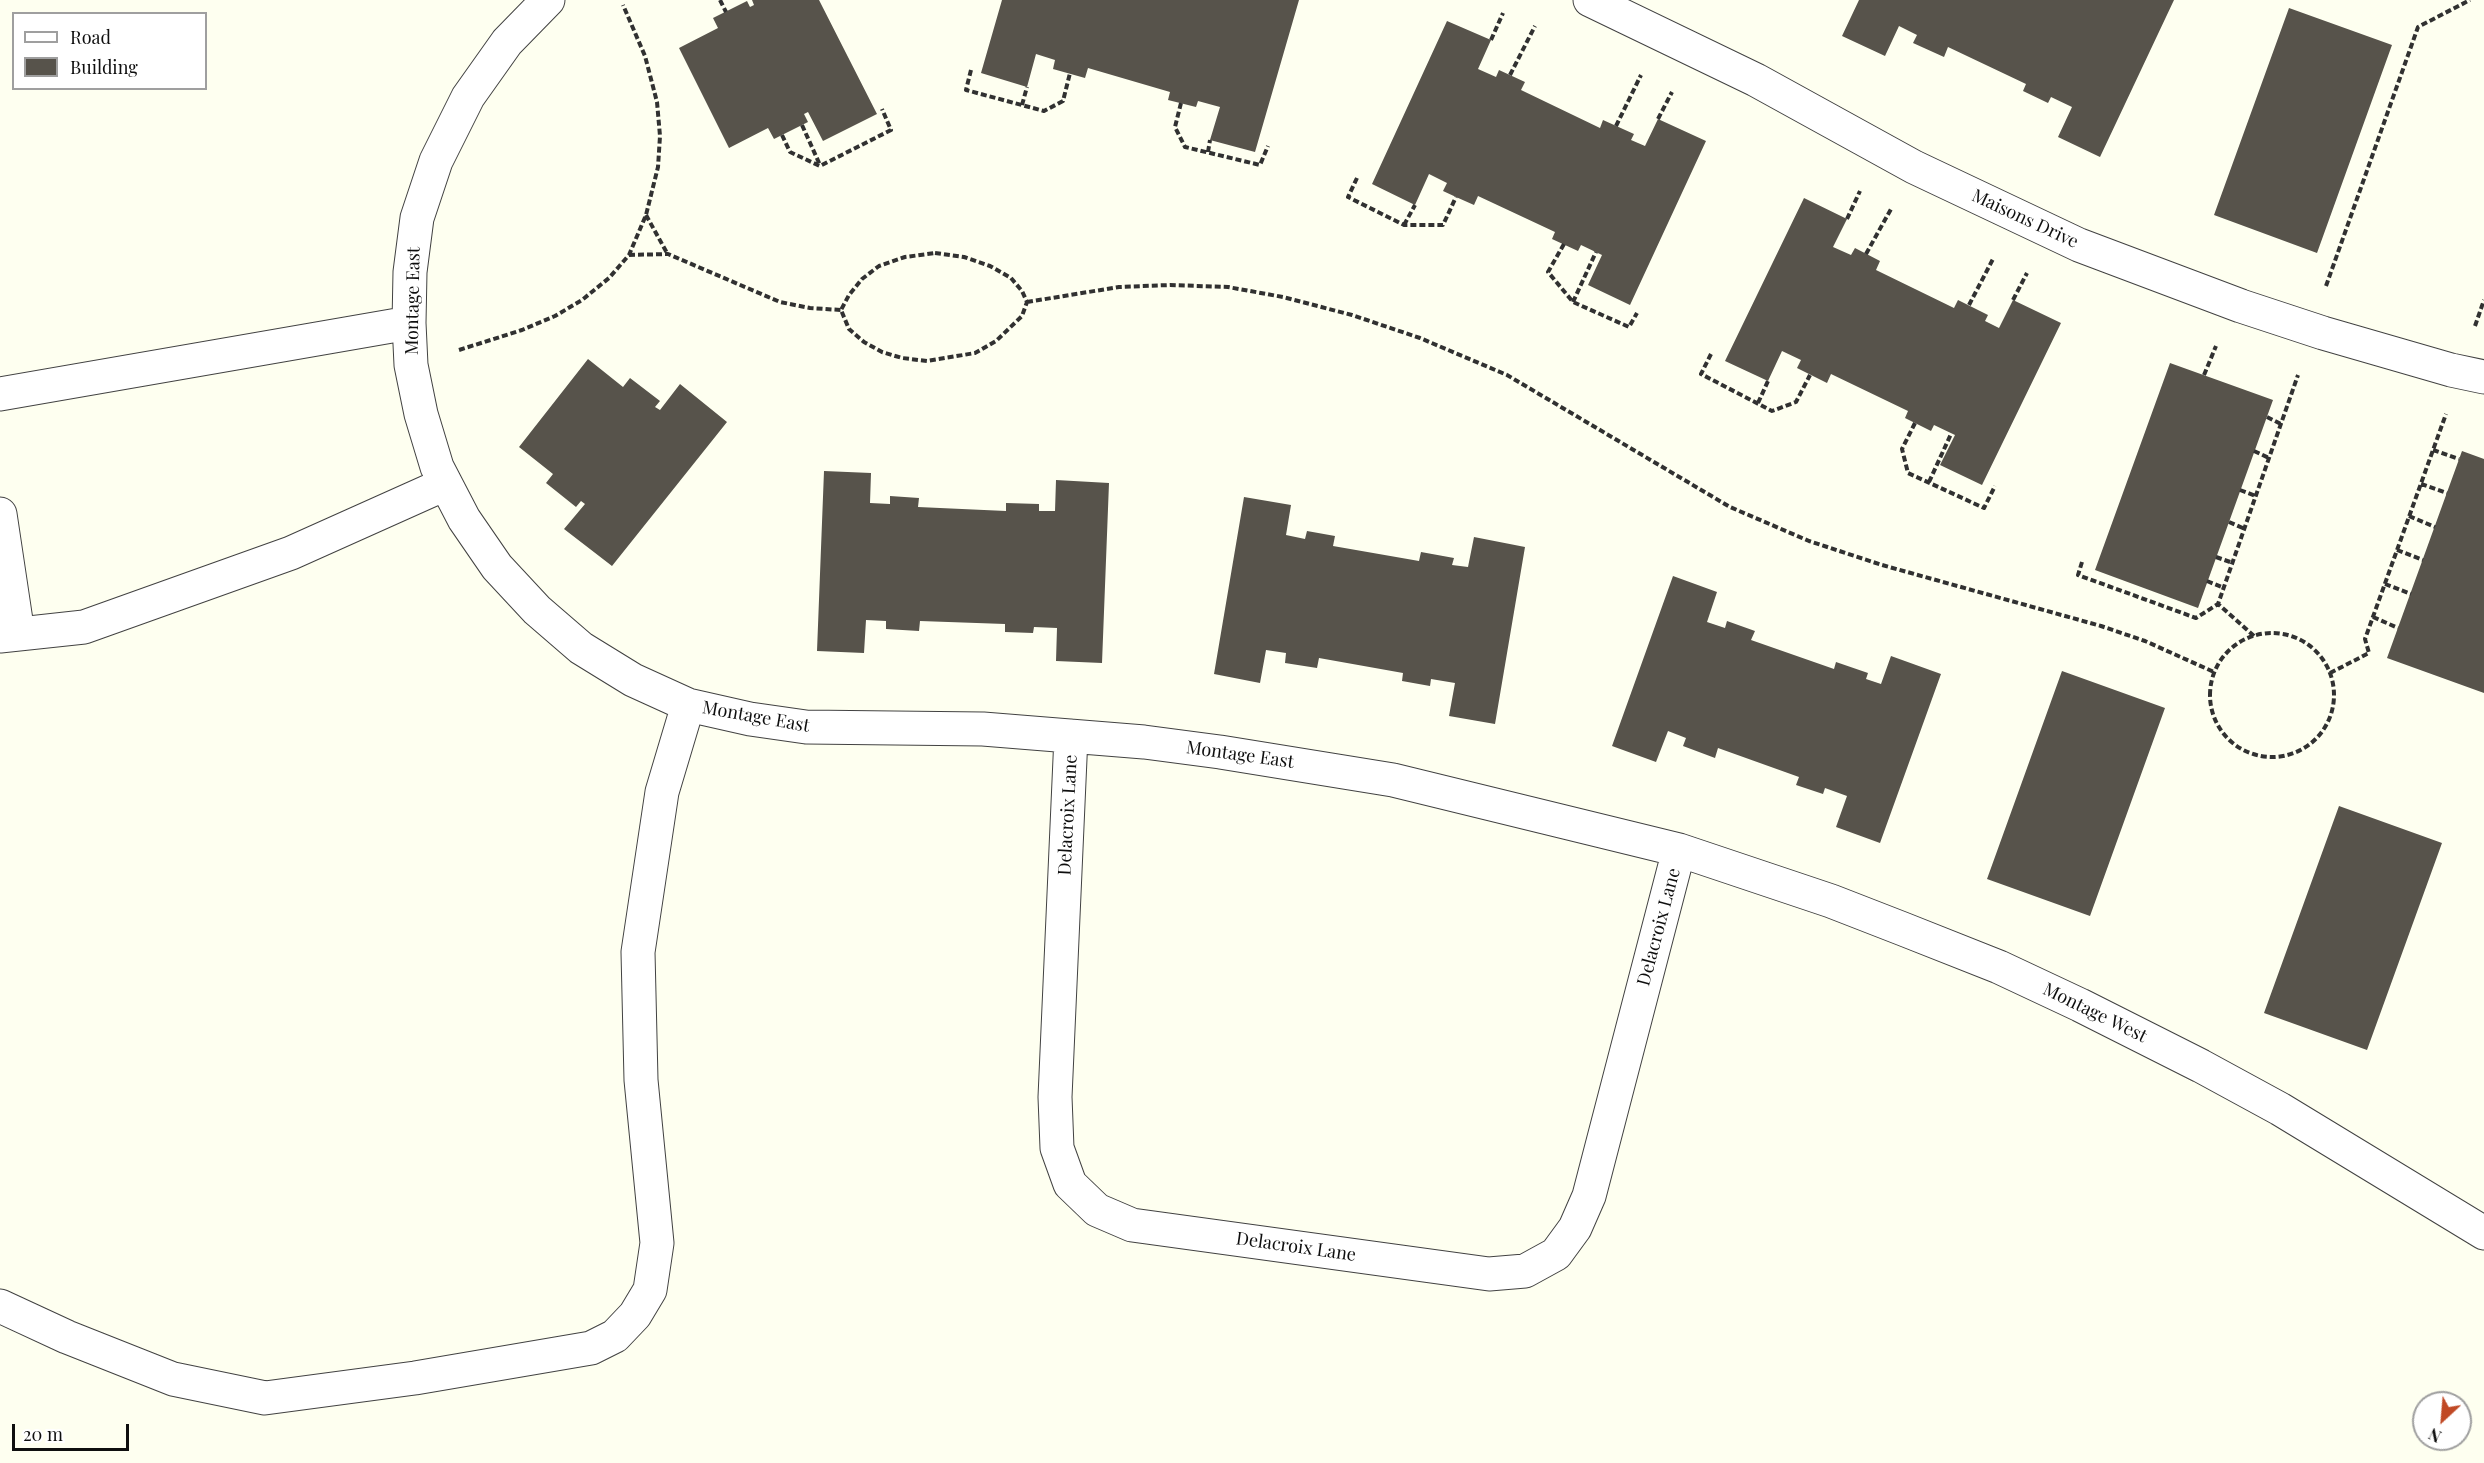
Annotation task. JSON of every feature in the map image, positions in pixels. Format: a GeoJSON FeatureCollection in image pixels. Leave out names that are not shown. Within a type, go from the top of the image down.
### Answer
{"type":"FeatureCollection","features":[{"type":"Feature","properties":{"kind":"street","name":"Maisons Drive"},"geometry":{"type":"LineString","coordinates":[[1590,0],[1756,80],[1914,166],[2079,245],[2241,306],[2323,333],[2451,370],[2484,377]]}},
{"type":"Feature","properties":{"kind":"street","name":"Montage East"},"geometry":{"type":"LineString","coordinates":[[533,5],[468,97],[436,161],[417,218],[410,272],[411,364],[421,414],[437,467],[464,519],[497,567],[537,610],[581,648],[633,680],[688,705],[750,719],[806,727],[983,729],[1071,736],[1324,766],[1394,780],[1679,850]]}},
{"type":"Feature","properties":{"kind":"street"},"geometry":{"type":"LineString","coordinates":[[0,394],[409,323]]}},
{"type":"Feature","properties":{"kind":"street"},"geometry":{"type":"LineString","coordinates":[[0,514],[9,635],[84,627],[291,553],[446,484]]}},
{"type":"Feature","properties":{"kind":"street"},"geometry":{"type":"LineString","coordinates":[[0,1306],[67,1337],[173,1379],[265,1398],[415,1378],[591,1348],[615,1336],[636,1315],[650,1290],[657,1243],[641,1080],[638,952],[662,792],[688,705]]}},
{"type":"Feature","properties":{"kind":"street","name":"Delacroix Lane"},"geometry":{"type":"LineString","coordinates":[[1071,736],[1055,1097],[1057,1148],[1070,1184],[1096,1210],[1132,1225],[1489,1274],[1525,1271],[1556,1254],[1575,1228],[1589,1196],[1679,850]]}},
{"type":"Feature","properties":{"kind":"street","name":"Montage West"},"geometry":{"type":"LineString","coordinates":[[1679,850],[1892,925],[1999,968],[2070,1000],[2280,1109],[2484,1233]]}},
{"type":"Feature","properties":{"kind":"path"},"geometry":{"type":"LineString","coordinates":[[720,0],[726,12]]}},
{"type":"Feature","properties":{"kind":"path"},"geometry":{"type":"LineString","coordinates":[[2326,285],[2418,27],[2470,0]]}},
{"type":"Feature","properties":{"kind":"path"},"geometry":{"type":"LineString","coordinates":[[459,350],[522,330],[555,316],[582,300],[629,255],[646,215],[658,167],[660,136],[657,102],[645,56],[623,5]]}},
{"type":"Feature","properties":{"kind":"path"},"geometry":{"type":"LineString","coordinates":[[1491,40],[1503,13]]}},
{"type":"Feature","properties":{"kind":"path"},"geometry":{"type":"LineString","coordinates":[[1510,75],[1535,26]]}},
{"type":"Feature","properties":{"kind":"path"},"geometry":{"type":"LineString","coordinates":[[971,70],[966,90],[1044,111],[1063,101],[1070,74]]}},
{"type":"Feature","properties":{"kind":"path"},"geometry":{"type":"LineString","coordinates":[[1616,126],[1641,75]]}},
{"type":"Feature","properties":{"kind":"path"},"geometry":{"type":"LineString","coordinates":[[1022,105],[1027,87]]}},
{"type":"Feature","properties":{"kind":"path"},"geometry":{"type":"LineString","coordinates":[[1658,119],[1672,92]]}},
{"type":"Feature","properties":{"kind":"path"},"geometry":{"type":"LineString","coordinates":[[1182,103],[1175,127],[1185,147],[1260,165],[1268,146]]}},
{"type":"Feature","properties":{"kind":"path"},"geometry":{"type":"LineString","coordinates":[[820,166],[891,130],[882,109]]}},
{"type":"Feature","properties":{"kind":"path"},"geometry":{"type":"LineString","coordinates":[[802,125],[820,166]]}},
{"type":"Feature","properties":{"kind":"path"},"geometry":{"type":"LineString","coordinates":[[782,135],[790,152],[820,166]]}},
{"type":"Feature","properties":{"kind":"path"},"geometry":{"type":"LineString","coordinates":[[1208,152],[1210,140]]}},
{"type":"Feature","properties":{"kind":"path"},"geometry":{"type":"LineString","coordinates":[[1357,178],[1348,197],[1404,225],[1443,225],[1456,197]]}},
{"type":"Feature","properties":{"kind":"path"},"geometry":{"type":"LineString","coordinates":[[1847,219],[1860,191]]}},
{"type":"Feature","properties":{"kind":"path"},"geometry":{"type":"LineString","coordinates":[[1404,225],[1414,204]]}},
{"type":"Feature","properties":{"kind":"path"},"geometry":{"type":"LineString","coordinates":[[1866,254],[1891,209]]}},
{"type":"Feature","properties":{"kind":"path"},"geometry":{"type":"LineString","coordinates":[[646,215],[668,254]]}},
{"type":"Feature","properties":{"kind":"path"},"geometry":{"type":"LineString","coordinates":[[1563,244],[1548,272],[1573,302],[1629,327],[1637,313]]}},
{"type":"Feature","properties":{"kind":"path"},"geometry":{"type":"LineString","coordinates":[[1573,302],[1596,252]]}},
{"type":"Feature","properties":{"kind":"path"},"geometry":{"type":"LineString","coordinates":[[935,253],[964,257],[990,266],[1011,278],[1022,291],[1027,302],[1022,316],[989,345],[975,353],[927,361],[902,358],[882,352],[864,342],[849,329],[842,310],[849,295],[862,279],[879,266],[905,257],[935,253]]}},
{"type":"Feature","properties":{"kind":"path"},"geometry":{"type":"LineString","coordinates":[[629,255],[668,254],[780,302],[810,308],[842,310]]}},
{"type":"Feature","properties":{"kind":"path"},"geometry":{"type":"LineString","coordinates":[[1969,305],[1993,258]]}},
{"type":"Feature","properties":{"kind":"path"},"geometry":{"type":"LineString","coordinates":[[2013,300],[2027,273]]}},
{"type":"Feature","properties":{"kind":"path"},"geometry":{"type":"LineString","coordinates":[[1027,302],[1119,287],[1182,285],[1228,287],[1283,297],[1352,315],[1420,338],[1507,375],[1731,507],[1809,541],[1882,565],[2101,626],[2145,641],[2214,672]]}},
{"type":"Feature","properties":{"kind":"path"},"geometry":{"type":"LineString","coordinates":[[2475,326],[2484,300]]}},
{"type":"Feature","properties":{"kind":"path"},"geometry":{"type":"LineString","coordinates":[[2204,375],[2216,346]]}},
{"type":"Feature","properties":{"kind":"path"},"geometry":{"type":"LineString","coordinates":[[1711,354],[1701,374],[1772,411],[1797,402],[1809,375]]}},
{"type":"Feature","properties":{"kind":"path"},"geometry":{"type":"LineString","coordinates":[[2082,562],[2078,575],[2196,618],[2218,604],[2298,375]]}},
{"type":"Feature","properties":{"kind":"path"},"geometry":{"type":"LineString","coordinates":[[1758,403],[1768,381]]}},
{"type":"Feature","properties":{"kind":"path"},"geometry":{"type":"LineString","coordinates":[[2330,673],[2368,653],[2365,639],[2446,414]]}},
{"type":"Feature","properties":{"kind":"path"},"geometry":{"type":"LineString","coordinates":[[2267,417],[2281,424]]}},
{"type":"Feature","properties":{"kind":"path"},"geometry":{"type":"LineString","coordinates":[[1915,423],[1902,450],[1908,473],[1984,508],[1995,486]]}},
{"type":"Feature","properties":{"kind":"path"},"geometry":{"type":"LineString","coordinates":[[1929,482],[1952,434]]}},
{"type":"Feature","properties":{"kind":"path"},"geometry":{"type":"LineString","coordinates":[[2433,450],[2459,459]]}},
{"type":"Feature","properties":{"kind":"path"},"geometry":{"type":"LineString","coordinates":[[2254,451],[2269,458]]}},
{"type":"Feature","properties":{"kind":"path"},"geometry":{"type":"LineString","coordinates":[[2421,484],[2447,493]]}},
{"type":"Feature","properties":{"kind":"path"},"geometry":{"type":"LineString","coordinates":[[2240,490],[2256,496]]}},
{"type":"Feature","properties":{"kind":"path"},"geometry":{"type":"LineString","coordinates":[[2409,516],[2434,527]]}},
{"type":"Feature","properties":{"kind":"path"},"geometry":{"type":"LineString","coordinates":[[2229,522],[2245,529]]}},
{"type":"Feature","properties":{"kind":"path"},"geometry":{"type":"LineString","coordinates":[[2397,550],[2422,560]]}},
{"type":"Feature","properties":{"kind":"path"},"geometry":{"type":"LineString","coordinates":[[2216,557],[2233,563]]}},
{"type":"Feature","properties":{"kind":"path"},"geometry":{"type":"LineString","coordinates":[[2207,581],[2224,588]]}},
{"type":"Feature","properties":{"kind":"path"},"geometry":{"type":"LineString","coordinates":[[2385,584],[2410,594]]}},
{"type":"Feature","properties":{"kind":"path"},"geometry":{"type":"LineString","coordinates":[[2218,604],[2254,636]]}},
{"type":"Feature","properties":{"kind":"path"},"geometry":{"type":"LineString","coordinates":[[2373,617],[2398,628]]}},
{"type":"Feature","properties":{"kind":"path"},"geometry":{"type":"LineString","coordinates":[[2272,633],[2299,639],[2321,657],[2330,673],[2334,700],[2326,727],[2307,747],[2281,757],[2263,757],[2244,751],[2229,741],[2217,726],[2211,709],[2209,690],[2214,672],[2223,656],[2237,643],[2254,636],[2272,633]]}},
{"type":"Feature","properties":{"kind":"building"},"geometry":{"type":"Polygon","coordinates":[[[752,0],[819,0],[877,114],[823,141],[808,112],[804,114],[808,122],[774,139],[768,128],[729,148],[679,48],[718,28],[713,18],[747,1],[750,7],[754,5],[752,0]]]}},
{"type":"Feature","properties":{"kind":"building"},"geometry":{"type":"Polygon","coordinates":[[[1002,0],[1299,0],[1255,152],[1210,140],[1220,107],[1198,101],[1196,107],[1168,100],[1170,92],[1088,68],[1085,78],[1053,69],[1055,60],[1036,54],[1027,87],[981,73],[1002,0]]]}},
{"type":"Feature","properties":{"kind":"building"},"geometry":{"type":"Polygon","coordinates":[[[1859,0],[2174,0],[2100,157],[2058,137],[2072,107],[2051,97],[2048,103],[2023,91],[2026,84],[1948,47],[1944,57],[1913,43],[1917,35],[1899,26],[1885,56],[1842,36],[1859,0]]]}},
{"type":"Feature","properties":{"kind":"building"},"geometry":{"type":"Polygon","coordinates":[[[2289,8],[2392,45],[2317,253],[2214,215],[2289,8]]]}},
{"type":"Feature","properties":{"kind":"building"},"geometry":{"type":"Polygon","coordinates":[[[1447,21],[1491,40],[1478,69],[1496,77],[1499,70],[1525,82],[1521,90],[1600,128],[1603,120],[1634,134],[1631,140],[1645,146],[1658,119],[1706,141],[1630,305],[1588,285],[1602,255],[1581,245],[1578,251],[1552,239],[1555,232],[1478,196],[1474,205],[1456,197],[1443,191],[1447,183],[1429,174],[1415,205],[1372,184],[1447,21]]]}},
{"type":"Feature","properties":{"kind":"building"},"geometry":{"type":"Polygon","coordinates":[[[1804,198],[1847,219],[1833,247],[1851,255],[1855,248],[1880,261],[1876,270],[1954,308],[1958,300],[1988,315],[1985,321],[1999,328],[2013,300],[2061,323],[1982,485],[1940,465],[1955,435],[1934,425],[1931,431],[1905,418],[1908,411],[1831,374],[1827,383],[1797,368],[1801,360],[1782,351],[1768,381],[1725,361],[1804,198]]]}},
{"type":"Feature","properties":{"kind":"building"},"geometry":{"type":"Polygon","coordinates":[[[588,359],[623,387],[630,378],[660,401],[655,407],[660,410],[680,384],[727,422],[612,566],[564,529],[585,504],[581,501],[576,507],[546,483],[553,474],[519,447],[588,359]]]}},
{"type":"Feature","properties":{"kind":"building"},"geometry":{"type":"Polygon","coordinates":[[[2170,363],[2273,400],[2198,608],[2095,570],[2170,363]]]}},
{"type":"Feature","properties":{"kind":"building"},"geometry":{"type":"Polygon","coordinates":[[[2462,451],[2484,459],[2484,693],[2387,658],[2462,451]]]}},
{"type":"Feature","properties":{"kind":"building"},"geometry":{"type":"Polygon","coordinates":[[[824,471],[871,473],[870,503],[890,504],[890,496],[919,498],[918,507],[1006,511],[1006,503],[1039,504],[1039,511],[1055,511],[1056,480],[1109,483],[1102,663],[1056,661],[1057,628],[1034,627],[1033,633],[1005,632],[1005,624],[920,621],[919,631],[886,629],[886,621],[866,620],[864,653],[817,651],[824,471]]]}},
{"type":"Feature","properties":{"kind":"building"},"geometry":{"type":"Polygon","coordinates":[[[1244,497],[1291,505],[1286,535],[1305,539],[1307,531],[1335,536],[1333,546],[1419,561],[1421,552],[1454,558],[1452,565],[1468,567],[1474,537],[1525,547],[1495,724],[1449,716],[1455,683],[1431,679],[1430,686],[1402,681],[1403,673],[1319,658],[1317,668],[1285,663],[1286,653],[1266,650],[1260,683],[1214,674],[1244,497]]]}},
{"type":"Feature","properties":{"kind":"building"},"geometry":{"type":"Polygon","coordinates":[[[1673,576],[1717,592],[1707,622],[1725,628],[1727,621],[1755,631],[1751,640],[1834,669],[1836,662],[1868,673],[1866,679],[1881,684],[1891,656],[1941,674],[1880,843],[1836,827],[1847,796],[1825,788],[1823,794],[1796,785],[1799,777],[1718,748],[1715,758],[1683,746],[1686,738],[1668,731],[1656,762],[1612,746],[1673,576]]]}},
{"type":"Feature","properties":{"kind":"building"},"geometry":{"type":"Polygon","coordinates":[[[2062,671],[2165,708],[2090,916],[1987,879],[2062,671]]]}},
{"type":"Feature","properties":{"kind":"building"},"geometry":{"type":"Polygon","coordinates":[[[2339,806],[2442,843],[2367,1050],[2264,1013],[2339,806]]]}}]}
